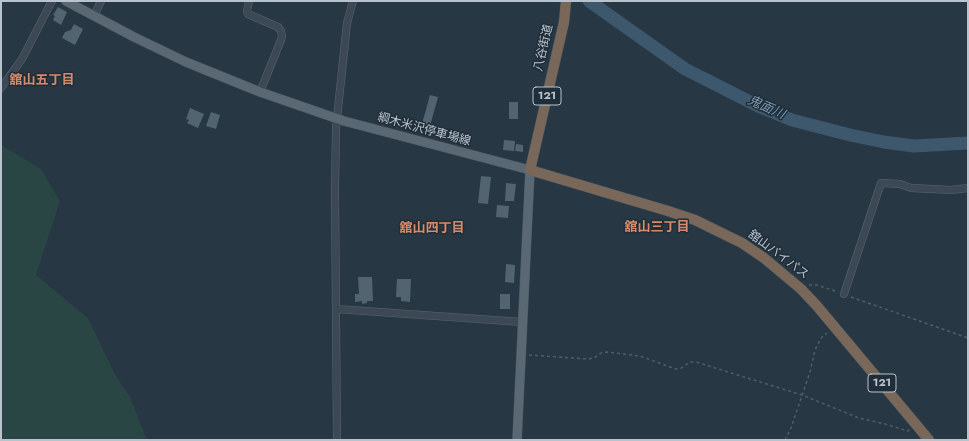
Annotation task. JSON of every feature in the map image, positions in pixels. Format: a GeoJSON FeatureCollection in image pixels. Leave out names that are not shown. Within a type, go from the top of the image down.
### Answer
{"type":"FeatureCollection","features":[{"type":"Feature","properties":{"kind":"highway","name":"八谷街道"},"geometry":{"type":"LineString","coordinates":[[530,170],[564,22],[566,1]]}},
{"type":"Feature","properties":{"kind":"highway","name":"舘山バイパス"},"geometry":{"type":"LineString","coordinates":[[530,170],[668,211],[710,227],[742,243],[773,265],[801,289],[835,326],[929,440]]}},
{"type":"Feature","properties":{"kind":"main road","name":"綱木米沢停車場線"},"geometry":{"type":"LineString","coordinates":[[66,1],[186,62],[260,92],[344,121],[530,170]]}},
{"type":"Feature","properties":{"kind":"main road"},"geometry":{"type":"LineString","coordinates":[[517,440],[530,170]]}},
{"type":"Feature","properties":{"kind":"street"},"geometry":{"type":"LineString","coordinates":[[1,88],[22,59],[52,1]]}},
{"type":"Feature","properties":{"kind":"street"},"geometry":{"type":"LineString","coordinates":[[94,16],[101,1]]}},
{"type":"Feature","properties":{"kind":"street"},"geometry":{"type":"LineString","coordinates":[[249,1],[247,11],[248,14],[278,27],[282,36],[260,92]]}},
{"type":"Feature","properties":{"kind":"street"},"geometry":{"type":"LineString","coordinates":[[337,440],[335,190],[337,118],[347,23],[353,1]]}},
{"type":"Feature","properties":{"kind":"street"},"geometry":{"type":"LineString","coordinates":[[844,294],[881,183],[900,184],[911,188],[951,190],[968,188]]}},
{"type":"Feature","properties":{"kind":"street"},"geometry":{"type":"LineString","coordinates":[[336,309],[522,322]]}},
{"type":"Feature","properties":{"kind":"path"},"geometry":{"type":"LineString","coordinates":[[801,289],[810,285],[817,285],[968,338]]}},
{"type":"Feature","properties":{"kind":"path"},"geometry":{"type":"LineString","coordinates":[[785,440],[791,428],[810,372],[815,350],[821,338],[835,326]]}},
{"type":"Feature","properties":{"kind":"path"},"geometry":{"type":"LineString","coordinates":[[521,354],[588,359],[607,352],[640,356],[676,369],[680,369],[690,362],[696,362],[802,395],[859,418],[885,424],[908,432],[916,424]]}},
{"type":"Feature","properties":{"kind":"green space"},"geometry":{"type":"Polygon","coordinates":[[[1,145],[41,169],[60,201],[36,275],[88,318],[116,376],[130,397],[147,440],[1,440],[1,145]]]}},
{"type":"Feature","properties":{"kind":"building"},"geometry":{"type":"Polygon","coordinates":[[[58,7],[67,12],[61,25],[53,20],[55,16],[53,15],[58,7]]]}},
{"type":"Feature","properties":{"kind":"building"},"geometry":{"type":"Polygon","coordinates":[[[74,24],[83,29],[75,45],[62,38],[65,32],[71,30],[74,24]]]}},
{"type":"Feature","properties":{"kind":"building"},"geometry":{"type":"Polygon","coordinates":[[[430,95],[438,97],[430,126],[422,124],[430,95]]]}},
{"type":"Feature","properties":{"kind":"building"},"geometry":{"type":"Polygon","coordinates":[[[509,102],[518,102],[518,119],[509,119],[509,102]]]}},
{"type":"Feature","properties":{"kind":"building"},"geometry":{"type":"Polygon","coordinates":[[[190,108],[204,114],[198,128],[187,123],[189,120],[186,119],[190,108]]]}},
{"type":"Feature","properties":{"kind":"building"},"geometry":{"type":"Polygon","coordinates":[[[211,112],[220,115],[216,129],[206,126],[211,112]]]}},
{"type":"Feature","properties":{"kind":"building"},"geometry":{"type":"Polygon","coordinates":[[[504,140],[515,141],[514,151],[503,150],[504,140]]]}},
{"type":"Feature","properties":{"kind":"building"},"geometry":{"type":"Polygon","coordinates":[[[516,144],[523,145],[523,152],[515,151],[516,144]]]}},
{"type":"Feature","properties":{"kind":"building"},"geometry":{"type":"Polygon","coordinates":[[[481,176],[491,177],[488,204],[478,203],[481,176]]]}},
{"type":"Feature","properties":{"kind":"building"},"geometry":{"type":"Polygon","coordinates":[[[506,183],[516,184],[514,201],[505,201],[506,183]]]}},
{"type":"Feature","properties":{"kind":"building"},"geometry":{"type":"Polygon","coordinates":[[[497,205],[509,206],[508,218],[496,217],[497,205]]]}},
{"type":"Feature","properties":{"kind":"building"},"geometry":{"type":"Polygon","coordinates":[[[506,264],[515,265],[514,283],[505,282],[506,264]]]}},
{"type":"Feature","properties":{"kind":"building"},"geometry":{"type":"Polygon","coordinates":[[[358,277],[372,277],[373,301],[367,301],[367,303],[362,304],[362,301],[355,302],[355,294],[359,294],[358,277]]]}},
{"type":"Feature","properties":{"kind":"building"},"geometry":{"type":"Polygon","coordinates":[[[397,279],[411,279],[410,302],[401,301],[401,297],[396,297],[397,279]]]}},
{"type":"Feature","properties":{"kind":"building"},"geometry":{"type":"Polygon","coordinates":[[[500,294],[510,294],[510,309],[500,309],[500,294]]]}},
{"type":"Feature","properties":{"kind":"waterway","name":"鬼面川"},"geometry":{"type":"LineString","coordinates":[[589,1],[685,69],[758,106],[792,120],[850,135],[914,146],[968,143]]}},
{"type":"Feature","properties":{"kind":"district","name":"舘山五丁目"},"geometry":{"type":"Point","coordinates":[42,81]}},
{"type":"Feature","properties":{"kind":"district","name":"舘山三丁目"},"geometry":{"type":"Point","coordinates":[657,228]}},
{"type":"Feature","properties":{"kind":"district","name":"舘山四丁目"},"geometry":{"type":"Point","coordinates":[432,229]}}]}
